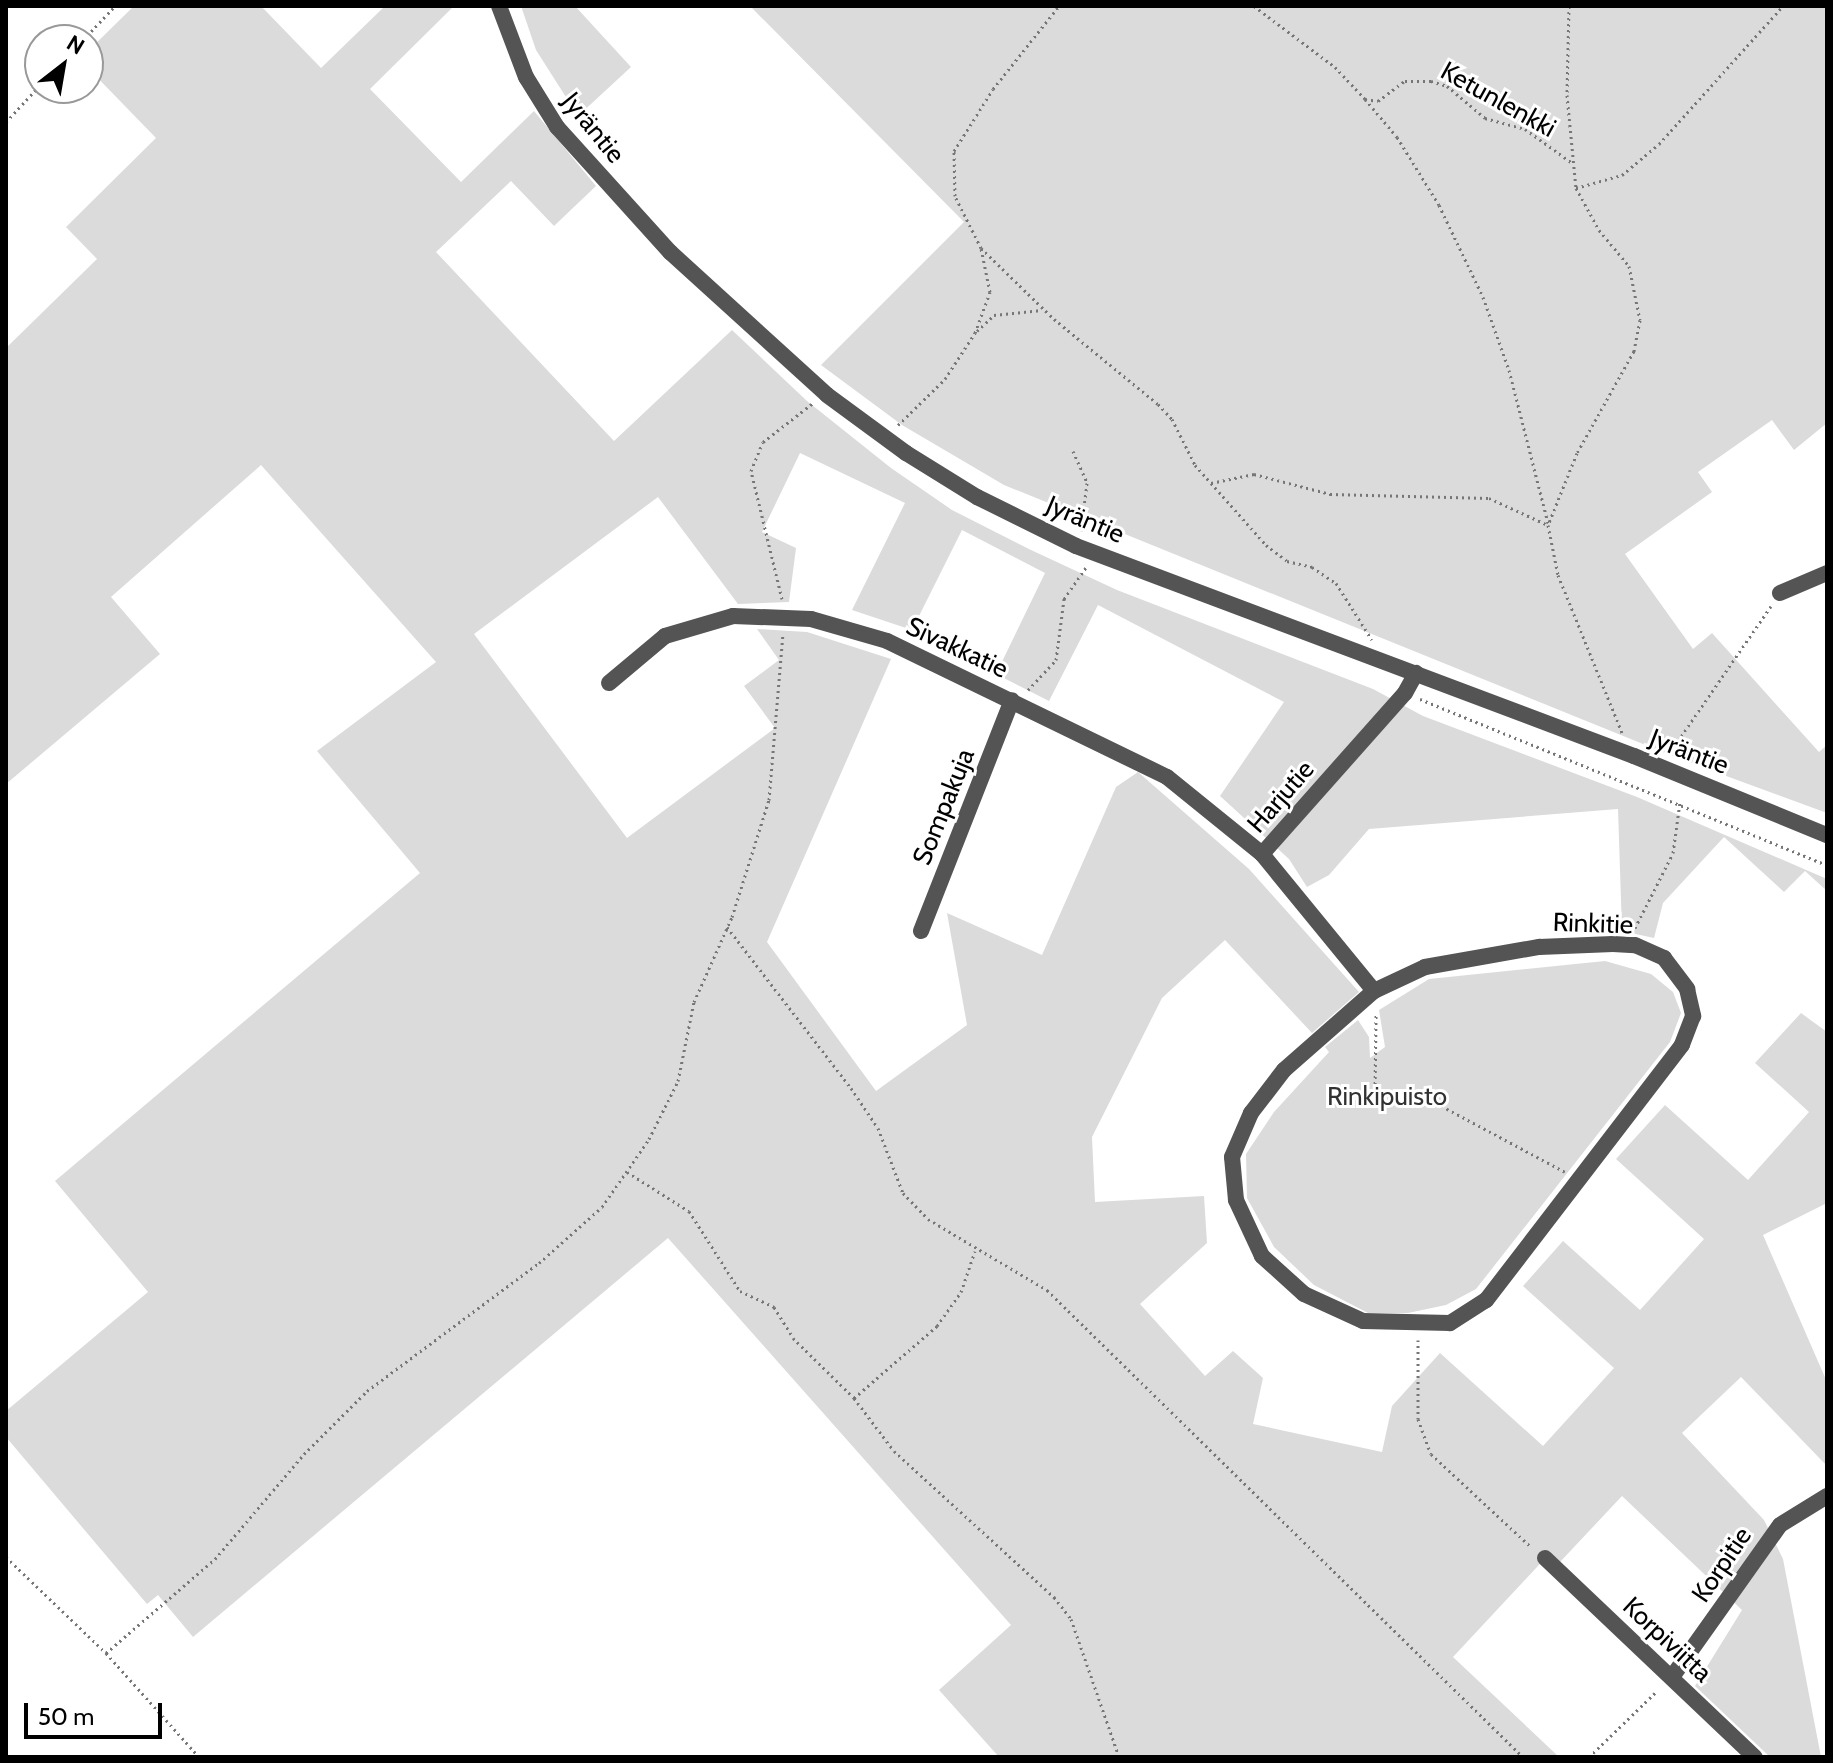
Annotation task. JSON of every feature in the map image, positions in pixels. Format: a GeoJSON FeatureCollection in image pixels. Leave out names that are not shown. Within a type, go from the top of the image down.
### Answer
{"type":"FeatureCollection","features":[{"type":"Feature","properties":{"kind":"street","name":"Jyräntie"},"geometry":{"type":"LineString","coordinates":[[499,6],[526,77],[557,127],[670,252],[827,395],[878,436],[977,497],[1076,546],[1663,767],[1827,835]]}},
{"type":"Feature","properties":{"kind":"street"},"geometry":{"type":"LineString","coordinates":[[1780,593],[1827,573]]}},
{"type":"Feature","properties":{"kind":"street","name":"Sivakkatie"},"geometry":{"type":"LineString","coordinates":[[609,683],[665,636],[733,616],[811,619],[887,641],[1167,777],[1262,854]]}},
{"type":"Feature","properties":{"kind":"street","name":"Harjutie"},"geometry":{"type":"LineString","coordinates":[[1372,993],[1262,854],[1405,693],[1416,673]]}},
{"type":"Feature","properties":{"kind":"street","name":"Sompakuja"},"geometry":{"type":"LineString","coordinates":[[921,931],[1016,702]]}},
{"type":"Feature","properties":{"kind":"street","name":"Rinkitie"},"geometry":{"type":"LineString","coordinates":[[1635,945],[1664,958],[1687,989],[1693,1016],[1682,1045],[1486,1300],[1450,1323],[1419,1325],[1363,1321],[1304,1294],[1262,1256],[1236,1200],[1232,1157],[1251,1113],[1284,1070],[1372,993],[1425,967],[1539,947],[1635,945]]}},
{"type":"Feature","properties":{"kind":"street","name":"Korpitie"},"geometry":{"type":"LineString","coordinates":[[1672,1677],[1780,1525],[1827,1496]]}},
{"type":"Feature","properties":{"kind":"street","name":"Korpiviitta"},"geometry":{"type":"LineString","coordinates":[[1545,1558],[1755,1757]]}},
{"type":"Feature","properties":{"kind":"path"},"geometry":{"type":"LineString","coordinates":[[98,24],[115,6]]}},
{"type":"Feature","properties":{"kind":"path"},"geometry":{"type":"LineString","coordinates":[[975,333],[990,292],[981,248],[955,196],[954,151],[993,89],[1059,6]]}},
{"type":"Feature","properties":{"kind":"path"},"geometry":{"type":"LineString","coordinates":[[1254,6],[1335,67],[1365,99],[1397,137],[1439,205],[1483,297],[1509,370],[1558,575],[1634,756]]}},
{"type":"Feature","properties":{"kind":"path"},"geometry":{"type":"LineString","coordinates":[[1548,525],[1577,453],[1634,351],[1640,320],[1629,266],[1599,230],[1576,188],[1571,162],[1569,6]]}},
{"type":"Feature","properties":{"kind":"path"},"geometry":{"type":"LineString","coordinates":[[1576,188],[1622,175],[1659,144],[1783,6]]}},
{"type":"Feature","properties":{"kind":"path","name":"Ketunlenkki"},"geometry":{"type":"LineString","coordinates":[[1365,99],[1378,101],[1405,81],[1431,81],[1447,86],[1485,118],[1525,129],[1571,162]]}},
{"type":"Feature","properties":{"kind":"path"},"geometry":{"type":"LineString","coordinates":[[6,122],[24,102]]}},
{"type":"Feature","properties":{"kind":"path"},"geometry":{"type":"LineString","coordinates":[[981,248],[1045,310],[1158,404],[1172,419],[1186,454],[1266,545],[1287,561],[1312,567],[1336,583],[1384,661]]}},
{"type":"Feature","properties":{"kind":"path"},"geometry":{"type":"LineString","coordinates":[[878,436],[926,401],[975,333],[994,315],[1045,310]]}},
{"type":"Feature","properties":{"kind":"path"},"geometry":{"type":"LineString","coordinates":[[106,1653],[215,1559],[304,1454],[367,1391],[539,1263],[602,1207],[627,1172],[678,1081],[694,1002],[727,927],[769,800],[784,618],[781,579],[751,471],[753,457],[773,431],[827,395]]}},
{"type":"Feature","properties":{"kind":"path"},"geometry":{"type":"LineString","coordinates":[[1073,451],[1087,483],[1086,520],[1076,546]]}},
{"type":"Feature","properties":{"kind":"path"},"geometry":{"type":"LineString","coordinates":[[1211,483],[1254,474],[1330,494],[1489,498],[1548,525]]}},
{"type":"Feature","properties":{"kind":"path"},"geometry":{"type":"LineString","coordinates":[[1016,702],[1056,660],[1064,599],[1094,552]]}},
{"type":"Feature","properties":{"kind":"path"},"geometry":{"type":"LineString","coordinates":[[1663,767],[1714,682],[1780,593]]}},
{"type":"Feature","properties":{"kind":"path"},"geometry":{"type":"LineString","coordinates":[[1405,693],[1680,802],[1827,865]]}},
{"type":"Feature","properties":{"kind":"path"},"geometry":{"type":"LineString","coordinates":[[1635,945],[1640,910],[1673,853],[1680,802]]}},
{"type":"Feature","properties":{"kind":"path"},"geometry":{"type":"LineString","coordinates":[[727,927],[878,1128],[903,1193],[928,1219],[975,1251],[1047,1290],[1523,1757]]}},
{"type":"Feature","properties":{"kind":"path"},"geometry":{"type":"LineString","coordinates":[[1372,993],[1378,1033],[1375,1090]]}},
{"type":"Feature","properties":{"kind":"path"},"geometry":{"type":"LineString","coordinates":[[1436,1103],[1487,1126],[1578,1180]]}},
{"type":"Feature","properties":{"kind":"path"},"geometry":{"type":"LineString","coordinates":[[627,1172],[689,1211],[740,1291],[774,1307],[793,1338],[854,1398],[894,1451],[1054,1597],[1071,1619],[1119,1757]]}},
{"type":"Feature","properties":{"kind":"path"},"geometry":{"type":"LineString","coordinates":[[854,1398],[937,1326],[961,1292],[975,1251]]}},
{"type":"Feature","properties":{"kind":"path"},"geometry":{"type":"LineString","coordinates":[[1419,1325],[1418,1419],[1431,1454],[1545,1558]]}},
{"type":"Feature","properties":{"kind":"path"},"geometry":{"type":"LineString","coordinates":[[6,1557],[106,1653],[199,1757]]}},
{"type":"Feature","properties":{"kind":"path"},"geometry":{"type":"LineString","coordinates":[[1589,1757],[1672,1677]]}},
{"type":"Feature","properties":{"kind":"green space"},"geometry":{"type":"Polygon","coordinates":[[[134,6],[261,6],[321,68],[385,6],[454,6],[370,89],[461,182],[534,111],[596,186],[554,226],[511,181],[436,252],[614,441],[732,330],[807,401],[891,468],[952,510],[1031,550],[1117,590],[1373,689],[1423,716],[1637,797],[1827,879],[1827,891],[1805,871],[1784,892],[1724,837],[1663,903],[1654,938],[1622,931],[1618,809],[1369,829],[1329,875],[1307,887],[1289,859],[1220,796],[1284,702],[1098,605],[1049,701],[996,674],[1045,573],[962,530],[912,630],[852,610],[905,503],[800,453],[762,532],[796,548],[789,602],[738,604],[658,497],[474,634],[627,838],[775,728],[744,686],[779,660],[757,629],[807,632],[891,659],[767,942],[876,1091],[967,1025],[947,913],[1042,955],[1116,787],[1138,772],[1249,869],[1359,992],[1312,1033],[1225,940],[1162,998],[1092,1137],[1095,1202],[1204,1196],[1207,1243],[1140,1304],[1205,1376],[1233,1351],[1263,1378],[1253,1424],[1382,1452],[1392,1406],[1440,1353],[1543,1446],[1614,1368],[1523,1286],[1563,1241],[1640,1310],[1704,1239],[1616,1159],[1665,1105],[1748,1180],[1809,1112],[1755,1063],[1801,1013],[1827,1032],[1827,1203],[1763,1235],[1827,1382],[1827,1466],[1741,1377],[1682,1433],[1764,1520],[1783,1559],[1821,1757],[1770,1757],[1695,1686],[1742,1610],[1622,1496],[1560,1562],[1550,1553],[1453,1657],[1559,1757],[999,1757],[939,1690],[1011,1625],[668,1238],[193,1637],[158,1595],[147,1604],[6,1437],[6,1411],[148,1292],[55,1181],[420,873],[317,751],[436,662],[261,465],[111,597],[160,654],[6,784],[6,348],[97,259],[66,227],[156,138],[104,84],[104,35],[134,6]]]}},
{"type":"Feature","properties":{"kind":"green space"},"geometry":{"type":"Polygon","coordinates":[[[521,6],[575,6],[631,67],[578,116],[536,50],[521,6]]]}},
{"type":"Feature","properties":{"kind":"green space"},"geometry":{"type":"Polygon","coordinates":[[[750,6],[1827,6],[1827,423],[1794,450],[1772,420],[1698,472],[1712,492],[1625,554],[1693,649],[1712,633],[1819,752],[1827,745],[1827,813],[1680,759],[1004,485],[902,425],[821,365],[964,222],[750,6]]]}},
{"type":"Feature","properties":{"kind":"green space","name":"Rinkipuisto"},"geometry":{"type":"Polygon","coordinates":[[[1605,961],[1651,974],[1673,992],[1681,1013],[1670,1042],[1476,1289],[1446,1305],[1408,1313],[1368,1313],[1314,1285],[1274,1247],[1247,1198],[1246,1154],[1274,1112],[1329,1052],[1325,1047],[1358,1020],[1369,1037],[1370,1058],[1385,1047],[1379,1010],[1429,979],[1605,961]]]}}]}
